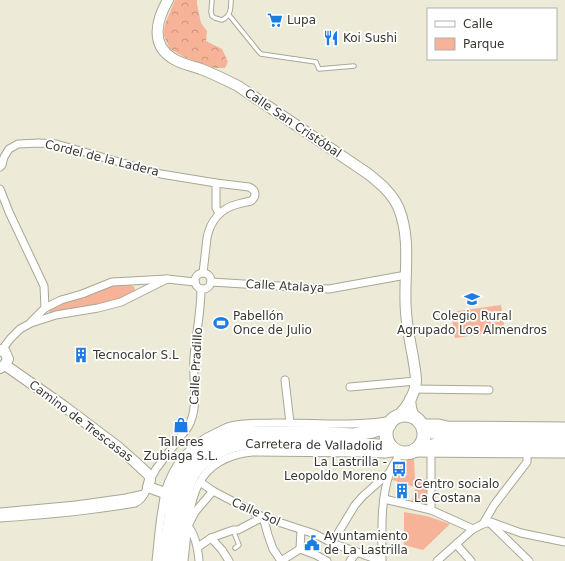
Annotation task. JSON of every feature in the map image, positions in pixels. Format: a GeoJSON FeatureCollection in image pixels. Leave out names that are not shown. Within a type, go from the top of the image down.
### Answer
{"type":"FeatureCollection","features":[{"type":"Feature","properties":{"kind":"highway"},"geometry":{"type":"LineString","coordinates":[[420,424],[424,438],[422,443],[403,451],[388,442],[386,436],[387,431],[393,421],[405,415],[420,424],[449,434],[565,435]]}},
{"type":"Feature","properties":{"kind":"highway","name":"Carretera de Valladolid"},"geometry":{"type":"LineString","coordinates":[[165,561],[174,493],[180,476],[192,459],[212,443],[229,436],[244,433],[353,435],[373,432],[393,421]]}},
{"type":"Feature","properties":{"kind":"highway","name":"Carretera de Valladolid"},"geometry":{"type":"LineString","coordinates":[[176,561],[184,494],[194,472],[201,464],[210,456],[225,448],[240,444],[261,443],[369,445],[403,451],[436,445],[565,446]]}},
{"type":"Feature","properties":{"kind":"main road","name":"Calle San Cristóbal"},"geometry":{"type":"LineString","coordinates":[[168,0],[157,28],[161,47],[167,55],[178,62],[217,76],[238,86],[367,173],[379,182],[395,201],[403,223],[406,274],[405,298],[407,324],[416,374],[415,385]]}},
{"type":"Feature","properties":{"kind":"main road"},"geometry":{"type":"LineString","coordinates":[[1,350],[8,356],[8,361],[3,366]]}},
{"type":"Feature","properties":{"kind":"main road","name":"Camino de Trescasas"},"geometry":{"type":"LineString","coordinates":[[3,366],[54,399],[105,436],[135,462],[148,486],[165,493]]}},
{"type":"Feature","properties":{"kind":"main road"},"geometry":{"type":"LineString","coordinates":[[393,421],[410,400],[415,385]]}},
{"type":"Feature","properties":{"kind":"main road"},"geometry":{"type":"LineString","coordinates":[[410,400],[411,408],[420,424]]}},
{"type":"Feature","properties":{"kind":"street","name":"Cordel de la Ladera"},"geometry":{"type":"LineString","coordinates":[[0,168],[9,149],[20,143],[56,144],[160,174],[216,183],[249,186],[253,189],[255,197],[250,201],[228,207],[219,213]]}},
{"type":"Feature","properties":{"kind":"street"},"geometry":{"type":"LineString","coordinates":[[204,273],[208,233],[213,221],[219,213],[216,209],[216,183]]}},
{"type":"Feature","properties":{"kind":"street"},"geometry":{"type":"LineString","coordinates":[[0,189],[18,232],[44,286],[45,308]]}},
{"type":"Feature","properties":{"kind":"street"},"geometry":{"type":"LineString","coordinates":[[1,350],[20,329],[31,322],[45,308],[61,300],[82,294],[112,282],[167,279],[195,282],[197,286],[202,289],[209,287],[211,282],[210,276],[204,273],[198,275],[195,282]]}},
{"type":"Feature","properties":{"kind":"street","name":"Calle Atalaya"},"geometry":{"type":"LineString","coordinates":[[211,282],[330,289],[406,274]]}},
{"type":"Feature","properties":{"kind":"street"},"geometry":{"type":"LineString","coordinates":[[31,322],[56,315],[98,308],[121,302],[167,279]]}},
{"type":"Feature","properties":{"kind":"street","name":"Calle Pradillo"},"geometry":{"type":"LineString","coordinates":[[148,486],[156,469],[188,427],[194,413],[194,359],[202,289]]}},
{"type":"Feature","properties":{"kind":"street","name":"Carretera de Valladolid"},"geometry":{"type":"LineString","coordinates":[[285,380],[290,423]]}},
{"type":"Feature","properties":{"kind":"street"},"geometry":{"type":"LineString","coordinates":[[350,387],[415,385],[488,390]]}},
{"type":"Feature","properties":{"kind":"street","name":"Carretera de Valladolid"},"geometry":{"type":"LineString","coordinates":[[156,561],[160,520],[165,493],[174,470],[183,456],[199,441],[229,426],[242,424],[358,423],[393,421]]}},
{"type":"Feature","properties":{"kind":"street"},"geometry":{"type":"LineString","coordinates":[[420,424],[438,423],[447,425],[565,426]]}},
{"type":"Feature","properties":{"kind":"street"},"geometry":{"type":"LineString","coordinates":[[332,542],[355,505],[363,496],[385,480],[396,460],[403,451]]}},
{"type":"Feature","properties":{"kind":"street","name":"Carretera de Valladolid"},"geometry":{"type":"LineString","coordinates":[[184,561],[190,506],[193,494],[204,475],[217,463],[238,454],[259,452],[385,454],[403,451],[431,453],[565,454]]}},
{"type":"Feature","properties":{"kind":"street"},"geometry":{"type":"LineString","coordinates":[[431,453],[431,510]]}},
{"type":"Feature","properties":{"kind":"street"},"geometry":{"type":"LineString","coordinates":[[486,524],[494,505],[527,462],[527,454]]}},
{"type":"Feature","properties":{"kind":"street"},"geometry":{"type":"LineString","coordinates":[[382,561],[385,480]]}},
{"type":"Feature","properties":{"kind":"street","name":"Calle Sol"},"geometry":{"type":"LineString","coordinates":[[200,482],[213,491],[263,517],[314,534],[382,561]]}},
{"type":"Feature","properties":{"kind":"street"},"geometry":{"type":"LineString","coordinates":[[0,512],[76,505],[126,498],[148,486]]}},
{"type":"Feature","properties":{"kind":"street"},"geometry":{"type":"LineString","coordinates":[[0,518],[44,515],[121,506],[138,502],[142,499],[148,486]]}},
{"type":"Feature","properties":{"kind":"street"},"geometry":{"type":"LineString","coordinates":[[199,561],[198,547],[193,532],[188,526],[195,512],[213,491]]}},
{"type":"Feature","properties":{"kind":"street"},"geometry":{"type":"LineString","coordinates":[[384,499],[431,510],[473,529]]}},
{"type":"Feature","properties":{"kind":"street"},"geometry":{"type":"LineString","coordinates":[[198,547],[210,538],[233,530],[238,530],[263,517],[273,549],[281,561],[300,549]]}},
{"type":"Feature","properties":{"kind":"street"},"geometry":{"type":"LineString","coordinates":[[437,561],[473,529],[491,522],[521,533],[565,542]]}},
{"type":"Feature","properties":{"kind":"street"},"geometry":{"type":"LineString","coordinates":[[486,524],[529,561]]}},
{"type":"Feature","properties":{"kind":"street"},"geometry":{"type":"LineString","coordinates":[[300,549],[301,530]]}},
{"type":"Feature","properties":{"kind":"street"},"geometry":{"type":"LineString","coordinates":[[210,538],[222,550],[229,561]]}},
{"type":"Feature","properties":{"kind":"street"},"geometry":{"type":"LineString","coordinates":[[456,544],[471,561]]}},
{"type":"Feature","properties":{"kind":"street"},"geometry":{"type":"LineString","coordinates":[[300,549],[327,561]]}},
{"type":"Feature","properties":{"kind":"street"},"geometry":{"type":"LineString","coordinates":[[350,561],[357,552]]}},
{"type":"Feature","properties":{"kind":"lane"},"geometry":{"type":"LineString","coordinates":[[212,0],[212,16],[222,20],[229,15],[231,0]]}},
{"type":"Feature","properties":{"kind":"lane"},"geometry":{"type":"LineString","coordinates":[[229,15],[261,54],[316,62],[319,69],[354,66]]}},
{"type":"Feature","properties":{"kind":"lane"},"geometry":{"type":"LineString","coordinates":[[233,530],[239,545],[235,548]]}},
{"type":"Feature","properties":{"kind":"green space"},"geometry":{"type":"Polygon","coordinates":[[[175,0],[197,0],[201,23],[207,31],[206,41],[222,49],[228,62],[225,68],[214,68],[184,57],[170,49],[163,34],[165,24],[175,0]]]}},
{"type":"Feature","properties":{"kind":"green space"},"geometry":{"type":"Polygon","coordinates":[[[113,286],[133,286],[135,291],[120,300],[95,307],[50,314],[49,312],[51,308],[113,286]]]}},
{"type":"Feature","properties":{"kind":"green space"},"geometry":{"type":"Polygon","coordinates":[[[501,305],[505,331],[455,338],[451,312],[501,305]]]}},
{"type":"Feature","properties":{"kind":"green space"},"geometry":{"type":"Polygon","coordinates":[[[414,459],[415,479],[429,479],[427,505],[412,501],[416,487],[397,483],[397,481],[392,480],[404,460],[414,459]]]}},
{"type":"Feature","properties":{"kind":"green space"},"geometry":{"type":"Polygon","coordinates":[[[404,512],[427,516],[450,524],[423,550],[404,545],[404,512]]]}},
{"type":"Feature","properties":{"kind":"place","name":"Lupa"},"geometry":{"type":"Point","coordinates":[275,20]}},
{"type":"Feature","properties":{"kind":"place","name":"Koi Sushi"},"geometry":{"type":"Point","coordinates":[331,38]}},
{"type":"Feature","properties":{"kind":"place","name":"Colegio Rural Agrupado Los Almendros"},"geometry":{"type":"Point","coordinates":[472,299]}},
{"type":"Feature","properties":{"kind":"place","name":"Pabellón Once de Julio"},"geometry":{"type":"Point","coordinates":[221,323]}},
{"type":"Feature","properties":{"kind":"place","name":"Tecnocalor S.L"},"geometry":{"type":"Point","coordinates":[81,355]}},
{"type":"Feature","properties":{"kind":"place","name":"Talleres Zubiaga S.L."},"geometry":{"type":"Point","coordinates":[181,425]}},
{"type":"Feature","properties":{"kind":"place","name":"La Lastrilla - Leopoldo Moreno"},"geometry":{"type":"Point","coordinates":[399,469]}},
{"type":"Feature","properties":{"kind":"place","name":"Centro socialo La Costana"},"geometry":{"type":"Point","coordinates":[402,491]}},
{"type":"Feature","properties":{"kind":"place","name":"Ayuntamiento de La Lastrilla"},"geometry":{"type":"Point","coordinates":[312,543]}}]}
